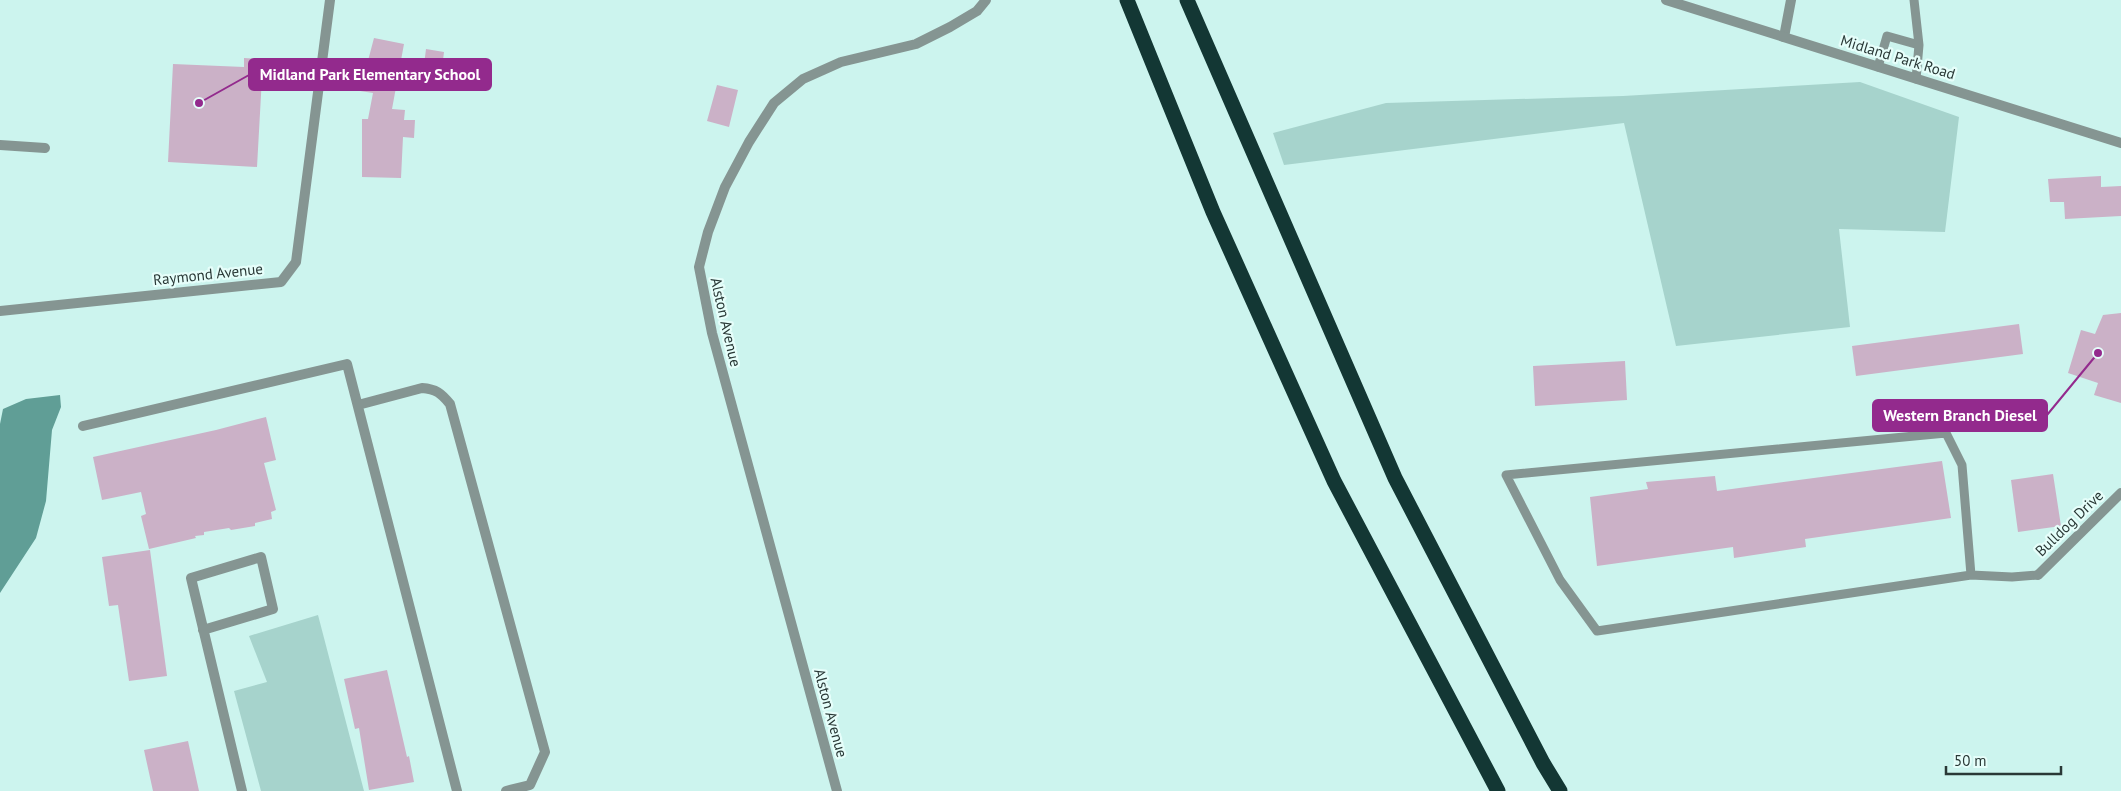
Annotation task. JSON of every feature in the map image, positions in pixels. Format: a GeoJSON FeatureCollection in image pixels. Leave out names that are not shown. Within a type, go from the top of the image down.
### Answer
{"type":"FeatureCollection","features":[{"type":"Feature","properties":{"kind":"highway"},"geometry":{"type":"LineString","coordinates":[[1128,0],[1213,212],[1334,481],[1498,791]]}},
{"type":"Feature","properties":{"kind":"highway"},"geometry":{"type":"LineString","coordinates":[[1187,0],[1395,478],[1543,763],[1560,791]]}},
{"type":"Feature","properties":{"kind":"street","name":"Raymond Avenue"},"geometry":{"type":"LineString","coordinates":[[0,311],[281,282],[296,262],[330,0]]}},
{"type":"Feature","properties":{"kind":"street","name":"Alston Avenue"},"geometry":{"type":"LineString","coordinates":[[837,791],[714,343],[699,268],[708,232],[725,187],[749,142],[774,103],[803,79],[841,62],[916,44],[950,28],[977,11],[986,0]]}},
{"type":"Feature","properties":{"kind":"street","name":"Midland Park Road"},"geometry":{"type":"LineString","coordinates":[[1666,0],[2121,143]]}},
{"type":"Feature","properties":{"kind":"street"},"geometry":{"type":"LineString","coordinates":[[1784,37],[1791,0]]}},
{"type":"Feature","properties":{"kind":"street"},"geometry":{"type":"LineString","coordinates":[[0,145],[46,148]]}},
{"type":"Feature","properties":{"kind":"street"},"geometry":{"type":"LineString","coordinates":[[83,426],[347,364],[457,791]]}},
{"type":"Feature","properties":{"kind":"street"},"geometry":{"type":"LineString","coordinates":[[358,405],[422,388],[433,389],[442,394],[450,404],[545,752],[530,785],[506,791]]}},
{"type":"Feature","properties":{"kind":"street","name":"Bulldog Drive"},"geometry":{"type":"LineString","coordinates":[[2038,575],[2121,493]]}},
{"type":"Feature","properties":{"kind":"street"},"geometry":{"type":"LineString","coordinates":[[203,630],[273,609],[261,557],[191,578],[203,630],[242,791]]}},
{"type":"Feature","properties":{"kind":"lane"},"geometry":{"type":"LineString","coordinates":[[1914,0],[1919,45],[1916,79]]}},
{"type":"Feature","properties":{"kind":"lane"},"geometry":{"type":"LineString","coordinates":[[1878,67],[1887,36],[1919,45]]}},
{"type":"Feature","properties":{"kind":"lane"},"geometry":{"type":"LineString","coordinates":[[1971,575],[1962,465],[1946,433],[1506,476],[1560,580],[1597,630],[1971,575],[2012,577],[2038,575]]}},
{"type":"Feature","properties":{"kind":"green space"},"geometry":{"type":"Polygon","coordinates":[[[1860,82],[1959,117],[1945,232],[1839,229],[1850,327],[1676,346],[1624,123],[1284,165],[1273,133],[1386,103],[1623,96],[1860,82]]]}},
{"type":"Feature","properties":{"kind":"green space"},"geometry":{"type":"Polygon","coordinates":[[[318,615],[364,791],[261,791],[234,691],[267,682],[249,636],[318,615]]]}},
{"type":"Feature","properties":{"kind":"water"},"geometry":{"type":"Polygon","coordinates":[[[60,395],[61,407],[52,430],[46,501],[36,538],[0,593],[0,424],[3,409],[26,399],[60,395]]]}},
{"type":"Feature","properties":{"kind":"building"},"geometry":{"type":"Polygon","coordinates":[[[374,38],[404,44],[392,109],[405,110],[404,120],[415,120],[414,138],[403,137],[401,178],[362,177],[362,119],[368,119],[373,93],[360,91],[374,38]]]}},
{"type":"Feature","properties":{"kind":"building"},"geometry":{"type":"Polygon","coordinates":[[[426,49],[444,52],[442,68],[424,65],[426,49]]]}},
{"type":"Feature","properties":{"kind":"building"},"geometry":{"type":"Polygon","coordinates":[[[244,58],[263,59],[257,167],[168,162],[173,64],[244,67],[244,58]]]}},
{"type":"Feature","properties":{"kind":"building"},"geometry":{"type":"Polygon","coordinates":[[[717,85],[738,90],[729,127],[707,121],[717,85]]]}},
{"type":"Feature","properties":{"kind":"building"},"geometry":{"type":"Polygon","coordinates":[[[2101,176],[2101,187],[2121,186],[2121,216],[2065,219],[2064,202],[2050,202],[2048,179],[2101,176]]]}},
{"type":"Feature","properties":{"kind":"building"},"geometry":{"type":"Polygon","coordinates":[[[2121,313],[2121,403],[2094,395],[2098,383],[2068,373],[2081,330],[2095,334],[2103,315],[2121,313]]]}},
{"type":"Feature","properties":{"kind":"building"},"geometry":{"type":"Polygon","coordinates":[[[2019,324],[2023,354],[1856,376],[1852,346],[2019,324]]]}},
{"type":"Feature","properties":{"kind":"building"},"geometry":{"type":"Polygon","coordinates":[[[1625,361],[1627,400],[1535,406],[1533,366],[1625,361]]]}},
{"type":"Feature","properties":{"kind":"building"},"geometry":{"type":"Polygon","coordinates":[[[266,417],[276,460],[264,463],[276,510],[271,512],[272,519],[255,523],[255,526],[204,532],[204,535],[195,536],[196,538],[149,549],[141,516],[146,514],[141,492],[102,500],[93,457],[266,417]]]}},
{"type":"Feature","properties":{"kind":"building"},"geometry":{"type":"Polygon","coordinates":[[[1942,461],[1951,518],[1805,539],[1806,547],[1734,558],[1733,547],[1597,566],[1590,497],[1648,489],[1646,482],[1715,476],[1717,491],[1942,461]]]}},
{"type":"Feature","properties":{"kind":"building"},"geometry":{"type":"Polygon","coordinates":[[[2053,474],[2061,526],[2018,532],[2011,480],[2053,474]]]}},
{"type":"Feature","properties":{"kind":"building"},"geometry":{"type":"Polygon","coordinates":[[[150,550],[167,676],[129,681],[118,605],[109,606],[102,557],[150,550]]]}},
{"type":"Feature","properties":{"kind":"building"},"geometry":{"type":"Polygon","coordinates":[[[387,670],[414,782],[369,790],[359,728],[355,729],[344,679],[387,670]]]}},
{"type":"Feature","properties":{"kind":"building"},"geometry":{"type":"Polygon","coordinates":[[[188,741],[199,791],[153,791],[144,750],[188,741]]]}},
{"type":"Feature","properties":{"kind":"place","name":"Midland Park Elementary School"},"geometry":{"type":"Point","coordinates":[199,103]}},
{"type":"Feature","properties":{"kind":"place","name":"Western Branch Diesel"},"geometry":{"type":"Point","coordinates":[2098,353]}}]}
